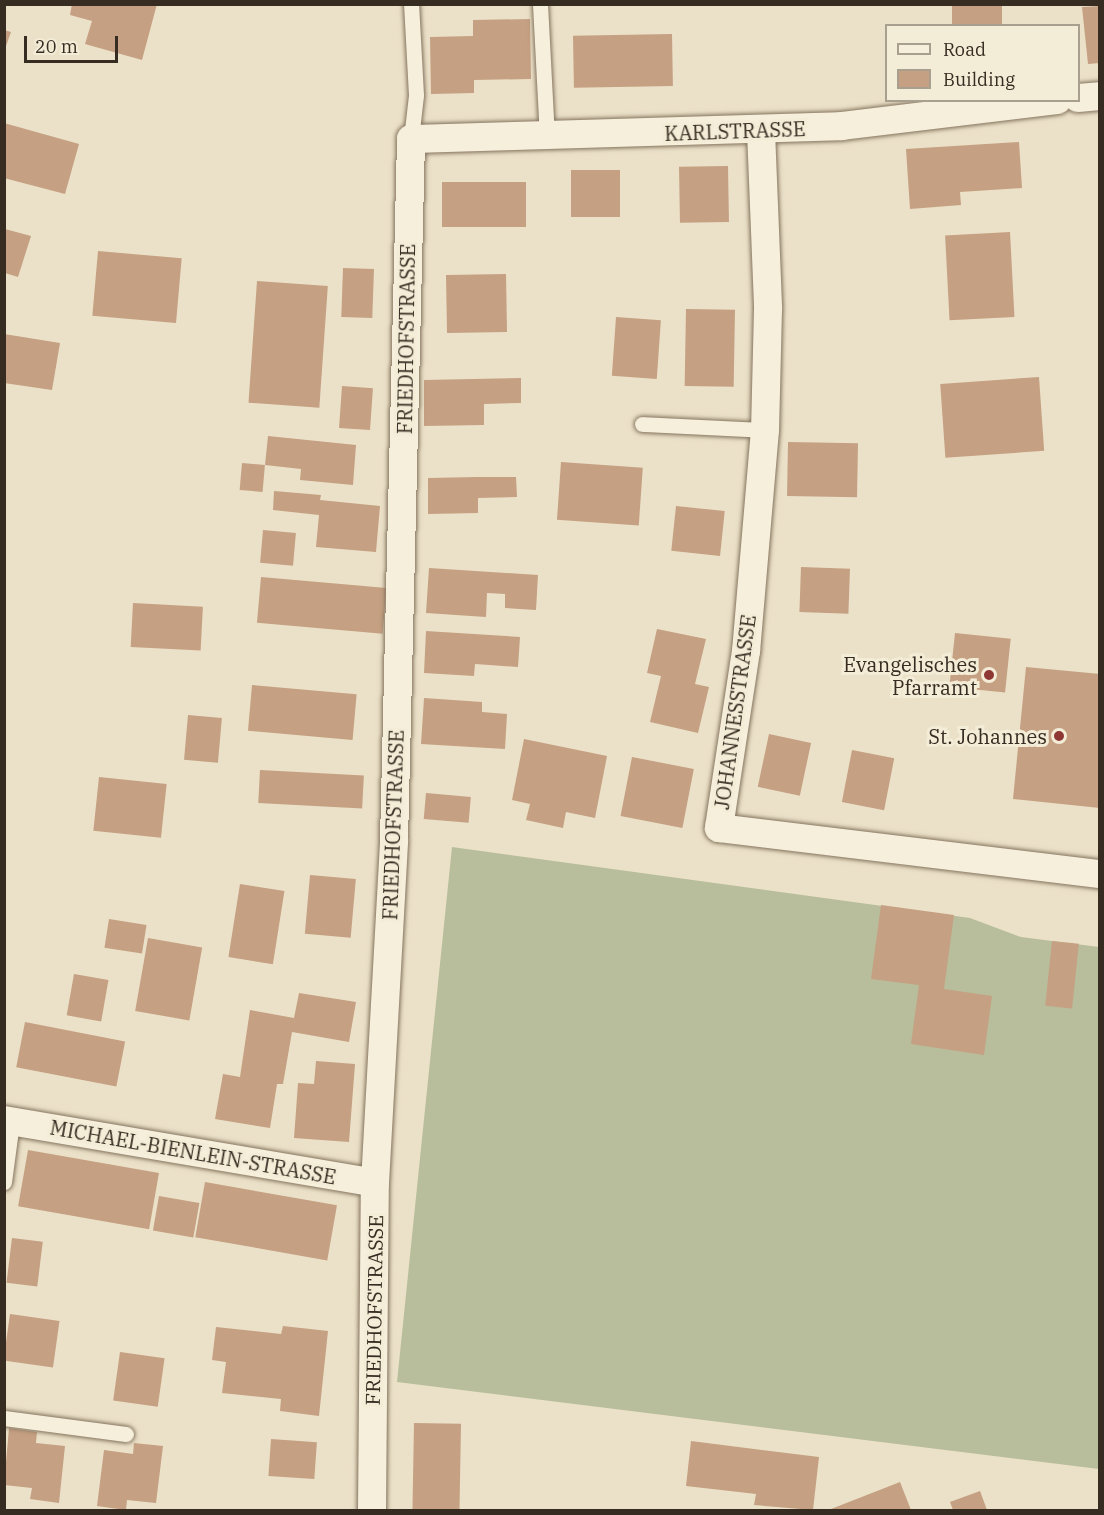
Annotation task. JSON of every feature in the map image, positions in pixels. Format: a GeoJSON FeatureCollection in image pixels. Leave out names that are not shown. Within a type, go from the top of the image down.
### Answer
{"type":"FeatureCollection","features":[{"type":"Feature","properties":{"kind":"street"},"geometry":{"type":"LineString","coordinates":[[1080,98],[1100,96]]}},
{"type":"Feature","properties":{"kind":"street","name":"KARLSTRASSE"},"geometry":{"type":"LineString","coordinates":[[411,139],[761,131],[842,126],[1040,102]]}},
{"type":"Feature","properties":{"kind":"street","name":"JOHANNESSTRASSE"},"geometry":{"type":"LineString","coordinates":[[761,131],[768,309],[765,430],[746,651],[719,828],[1100,874]]}},
{"type":"Feature","properties":{"kind":"street","name":"FRIEDHOFSTRASSE"},"geometry":{"type":"LineString","coordinates":[[372,1510],[375,1183],[394,841],[411,139]]}},
{"type":"Feature","properties":{"kind":"street","name":"MICHAEL-BIENLEIN-STRASSE"},"geometry":{"type":"LineString","coordinates":[[8,1121],[375,1183]]}},
{"type":"Feature","properties":{"kind":"lane"},"geometry":{"type":"LineString","coordinates":[[411,4],[416,95],[411,139]]}},
{"type":"Feature","properties":{"kind":"lane"},"geometry":{"type":"LineString","coordinates":[[540,4],[547,136]]}},
{"type":"Feature","properties":{"kind":"lane"},"geometry":{"type":"LineString","coordinates":[[642,424],[765,430]]}},
{"type":"Feature","properties":{"kind":"lane","name":"MICHAEL-BIENLEIN-STRASSE"},"geometry":{"type":"LineString","coordinates":[[4,1182],[8,1121]]}},
{"type":"Feature","properties":{"kind":"lane"},"geometry":{"type":"LineString","coordinates":[[4,1418],[126,1434]]}},
{"type":"Feature","properties":{"kind":"green space"},"geometry":{"type":"Polygon","coordinates":[[[452,847],[970,918],[1021,937],[1099,947],[1099,1469],[397,1382],[452,847]]]}},
{"type":"Feature","properties":{"kind":"building"},"geometry":{"type":"Polygon","coordinates":[[[72,4],[157,4],[142,60],[85,44],[92,21],[70,15],[72,4]]]}},
{"type":"Feature","properties":{"kind":"building"},"geometry":{"type":"Polygon","coordinates":[[[952,4],[1002,4],[1002,24],[952,24],[952,4]]]}},
{"type":"Feature","properties":{"kind":"building"},"geometry":{"type":"Polygon","coordinates":[[[1100,6],[1100,63],[1088,64],[1082,7],[1100,6]]]}},
{"type":"Feature","properties":{"kind":"building"},"geometry":{"type":"Polygon","coordinates":[[[530,19],[531,79],[474,80],[474,93],[431,94],[430,37],[473,36],[473,20],[530,19]]]}},
{"type":"Feature","properties":{"kind":"building"},"geometry":{"type":"Polygon","coordinates":[[[4,30],[11,32],[5,49],[4,49],[4,30]]]}},
{"type":"Feature","properties":{"kind":"building"},"geometry":{"type":"Polygon","coordinates":[[[672,34],[673,86],[574,88],[573,36],[672,34]]]}},
{"type":"Feature","properties":{"kind":"building"},"geometry":{"type":"Polygon","coordinates":[[[4,123],[79,144],[65,194],[4,178],[4,123]]]}},
{"type":"Feature","properties":{"kind":"building"},"geometry":{"type":"Polygon","coordinates":[[[1019,142],[1022,188],[960,192],[961,205],[910,209],[906,149],[1019,142]]]}},
{"type":"Feature","properties":{"kind":"building"},"geometry":{"type":"Polygon","coordinates":[[[728,166],[729,222],[680,223],[679,167],[728,166]]]}},
{"type":"Feature","properties":{"kind":"building"},"geometry":{"type":"Polygon","coordinates":[[[571,170],[620,170],[620,217],[571,217],[571,170]]]}},
{"type":"Feature","properties":{"kind":"building"},"geometry":{"type":"Polygon","coordinates":[[[442,182],[526,182],[526,227],[442,227],[442,182]]]}},
{"type":"Feature","properties":{"kind":"building"},"geometry":{"type":"Polygon","coordinates":[[[5,229],[31,236],[18,277],[5,273],[5,229]]]}},
{"type":"Feature","properties":{"kind":"building"},"geometry":{"type":"Polygon","coordinates":[[[1010,232],[1014,317],[950,320],[945,235],[1010,232]]]}},
{"type":"Feature","properties":{"kind":"building"},"geometry":{"type":"Polygon","coordinates":[[[98,251],[182,258],[176,323],[92,316],[98,251]]]}},
{"type":"Feature","properties":{"kind":"building"},"geometry":{"type":"Polygon","coordinates":[[[343,268],[374,269],[372,318],[341,317],[343,268]]]}},
{"type":"Feature","properties":{"kind":"building"},"geometry":{"type":"Polygon","coordinates":[[[506,274],[507,332],[447,333],[446,275],[506,274]]]}},
{"type":"Feature","properties":{"kind":"building"},"geometry":{"type":"Polygon","coordinates":[[[257,281],[328,286],[319,408],[248,403],[257,281]]]}},
{"type":"Feature","properties":{"kind":"building"},"geometry":{"type":"Polygon","coordinates":[[[686,309],[735,310],[734,387],[685,386],[686,309]]]}},
{"type":"Feature","properties":{"kind":"building"},"geometry":{"type":"Polygon","coordinates":[[[616,317],[661,320],[657,379],[612,376],[616,317]]]}},
{"type":"Feature","properties":{"kind":"building"},"geometry":{"type":"Polygon","coordinates":[[[4,334],[60,343],[52,390],[4,383],[4,334]]]}},
{"type":"Feature","properties":{"kind":"building"},"geometry":{"type":"Polygon","coordinates":[[[1039,377],[1044,451],[945,458],[940,384],[1039,377]]]}},
{"type":"Feature","properties":{"kind":"building"},"geometry":{"type":"Polygon","coordinates":[[[521,378],[521,403],[484,404],[484,425],[424,426],[424,380],[521,378]]]}},
{"type":"Feature","properties":{"kind":"building"},"geometry":{"type":"Polygon","coordinates":[[[342,386],[373,388],[370,430],[339,428],[342,386]]]}},
{"type":"Feature","properties":{"kind":"building"},"geometry":{"type":"Polygon","coordinates":[[[268,436],[356,445],[353,485],[300,480],[301,469],[265,465],[268,436]]]}},
{"type":"Feature","properties":{"kind":"building"},"geometry":{"type":"Polygon","coordinates":[[[788,442],[858,443],[857,497],[787,496],[788,442]]]}},
{"type":"Feature","properties":{"kind":"building"},"geometry":{"type":"Polygon","coordinates":[[[561,462],[643,468],[639,526],[557,520],[561,462]]]}},
{"type":"Feature","properties":{"kind":"building"},"geometry":{"type":"Polygon","coordinates":[[[242,463],[265,465],[263,492],[240,490],[242,463]]]}},
{"type":"Feature","properties":{"kind":"building"},"geometry":{"type":"Polygon","coordinates":[[[516,477],[517,497],[478,498],[478,513],[428,514],[428,478],[516,477]]]}},
{"type":"Feature","properties":{"kind":"building"},"geometry":{"type":"Polygon","coordinates":[[[274,491],[321,495],[320,500],[380,506],[376,552],[316,547],[319,515],[273,510],[274,491]]]}},
{"type":"Feature","properties":{"kind":"building"},"geometry":{"type":"Polygon","coordinates":[[[676,506],[725,511],[720,556],[671,551],[676,506]]]}},
{"type":"Feature","properties":{"kind":"building"},"geometry":{"type":"Polygon","coordinates":[[[263,530],[296,533],[293,566],[260,563],[263,530]]]}},
{"type":"Feature","properties":{"kind":"building"},"geometry":{"type":"Polygon","coordinates":[[[801,567],[850,569],[848,614],[799,612],[801,567]]]}},
{"type":"Feature","properties":{"kind":"building"},"geometry":{"type":"Polygon","coordinates":[[[429,568],[538,575],[536,610],[505,608],[505,594],[487,593],[486,617],[426,613],[429,568]]]}},
{"type":"Feature","properties":{"kind":"building"},"geometry":{"type":"Polygon","coordinates":[[[261,577],[387,588],[383,634],[257,623],[261,577]]]}},
{"type":"Feature","properties":{"kind":"building"},"geometry":{"type":"Polygon","coordinates":[[[133,603],[203,607],[201,651],[131,647],[133,603]]]}},
{"type":"Feature","properties":{"kind":"building"},"geometry":{"type":"Polygon","coordinates":[[[657,629],[706,639],[695,684],[709,687],[698,733],[650,722],[661,676],[647,673],[657,629]]]}},
{"type":"Feature","properties":{"kind":"building"},"geometry":{"type":"Polygon","coordinates":[[[426,631],[520,637],[518,667],[475,664],[474,676],[424,673],[426,631]]]}},
{"type":"Feature","properties":{"kind":"building"},"geometry":{"type":"Polygon","coordinates":[[[955,633],[1011,639],[1005,693],[949,687],[955,633]]]}},
{"type":"Feature","properties":{"kind":"building","name":"St. Johannes"},"geometry":{"type":"Polygon","coordinates":[[[1026,667],[1100,674],[1100,808],[1013,799],[1026,667]]]}},
{"type":"Feature","properties":{"kind":"building"},"geometry":{"type":"Polygon","coordinates":[[[252,685],[357,694],[353,740],[248,731],[252,685]]]}},
{"type":"Feature","properties":{"kind":"building"},"geometry":{"type":"Polygon","coordinates":[[[424,698],[482,702],[482,712],[507,714],[505,749],[421,744],[424,698]]]}},
{"type":"Feature","properties":{"kind":"building"},"geometry":{"type":"Polygon","coordinates":[[[188,715],[222,718],[218,763],[184,760],[188,715]]]}},
{"type":"Feature","properties":{"kind":"building"},"geometry":{"type":"Polygon","coordinates":[[[769,734],[811,743],[800,796],[758,787],[769,734]]]}},
{"type":"Feature","properties":{"kind":"building"},"geometry":{"type":"Polygon","coordinates":[[[524,739],[607,756],[595,818],[566,812],[563,828],[526,820],[530,804],[512,800],[524,739]]]}},
{"type":"Feature","properties":{"kind":"building"},"geometry":{"type":"Polygon","coordinates":[[[852,750],[894,758],[884,810],[842,802],[852,750]]]}},
{"type":"Feature","properties":{"kind":"building"},"geometry":{"type":"Polygon","coordinates":[[[632,757],[694,769],[682,828],[621,816],[632,757]]]}},
{"type":"Feature","properties":{"kind":"building"},"geometry":{"type":"Polygon","coordinates":[[[260,770],[364,775],[362,808],[258,803],[260,770]]]}},
{"type":"Feature","properties":{"kind":"building"},"geometry":{"type":"Polygon","coordinates":[[[99,777],[167,784],[161,838],[93,831],[99,777]]]}},
{"type":"Feature","properties":{"kind":"building"},"geometry":{"type":"Polygon","coordinates":[[[426,793],[471,797],[469,823],[424,819],[426,793]]]}},
{"type":"Feature","properties":{"kind":"building"},"geometry":{"type":"Polygon","coordinates":[[[310,875],[356,879],[351,938],[305,934],[310,875]]]}},
{"type":"Feature","properties":{"kind":"building"},"geometry":{"type":"Polygon","coordinates":[[[240,884],[284,891],[273,964],[228,957],[240,884]]]}},
{"type":"Feature","properties":{"kind":"building"},"geometry":{"type":"Polygon","coordinates":[[[881,905],[954,915],[944,989],[992,996],[984,1055],[911,1044],[919,985],[871,979],[881,905]]]}},
{"type":"Feature","properties":{"kind":"building"},"geometry":{"type":"Polygon","coordinates":[[[109,919],[147,925],[142,954],[104,948],[109,919]]]}},
{"type":"Feature","properties":{"kind":"building"},"geometry":{"type":"Polygon","coordinates":[[[148,938],[202,948],[189,1020],[135,1011],[148,938]]]}},
{"type":"Feature","properties":{"kind":"building"},"geometry":{"type":"Polygon","coordinates":[[[1052,941],[1079,944],[1072,1008],[1045,1006],[1052,941]]]}},
{"type":"Feature","properties":{"kind":"building"},"geometry":{"type":"Polygon","coordinates":[[[74,974],[108,980],[101,1021],[67,1015],[74,974]]]}},
{"type":"Feature","properties":{"kind":"building"},"geometry":{"type":"Polygon","coordinates":[[[299,993],[356,1002],[349,1042],[292,1032],[283,1084],[277,1084],[270,1128],[215,1119],[223,1074],[240,1077],[250,1010],[294,1018],[299,993]]]}},
{"type":"Feature","properties":{"kind":"building"},"geometry":{"type":"Polygon","coordinates":[[[25,1022],[125,1041],[116,1087],[16,1067],[25,1022]]]}},
{"type":"Feature","properties":{"kind":"building"},"geometry":{"type":"Polygon","coordinates":[[[316,1061],[355,1064],[349,1142],[294,1138],[298,1083],[314,1084],[316,1061]]]}},
{"type":"Feature","properties":{"kind":"building"},"geometry":{"type":"Polygon","coordinates":[[[28,1150],[159,1173],[149,1229],[18,1206],[28,1150]]]}},
{"type":"Feature","properties":{"kind":"building"},"geometry":{"type":"Polygon","coordinates":[[[205,1182],[337,1205],[327,1260],[195,1237],[205,1182]]]}},
{"type":"Feature","properties":{"kind":"building"},"geometry":{"type":"Polygon","coordinates":[[[159,1196],[199,1203],[193,1238],[153,1230],[159,1196]]]}},
{"type":"Feature","properties":{"kind":"building"},"geometry":{"type":"Polygon","coordinates":[[[12,1238],[43,1242],[37,1286],[7,1283],[12,1238]]]}},
{"type":"Feature","properties":{"kind":"building"},"geometry":{"type":"Polygon","coordinates":[[[10,1314],[60,1321],[53,1368],[4,1361],[10,1314]]]}},
{"type":"Feature","properties":{"kind":"building"},"geometry":{"type":"Polygon","coordinates":[[[283,1326],[328,1331],[319,1416],[280,1411],[281,1399],[222,1393],[226,1362],[212,1360],[216,1327],[281,1334],[283,1326]]]}},
{"type":"Feature","properties":{"kind":"building"},"geometry":{"type":"Polygon","coordinates":[[[120,1352],[165,1358],[158,1407],[113,1401],[120,1352]]]}},
{"type":"Feature","properties":{"kind":"building"},"geometry":{"type":"Polygon","coordinates":[[[414,1423],[461,1424],[459,1510],[412,1510],[414,1423]]]}},
{"type":"Feature","properties":{"kind":"building"},"geometry":{"type":"Polygon","coordinates":[[[9,1428],[37,1432],[36,1443],[65,1446],[59,1503],[30,1499],[32,1488],[4,1485],[9,1428]]]}},
{"type":"Feature","properties":{"kind":"building"},"geometry":{"type":"Polygon","coordinates":[[[271,1439],[317,1442],[314,1479],[268,1476],[271,1439]]]}},
{"type":"Feature","properties":{"kind":"building"},"geometry":{"type":"Polygon","coordinates":[[[691,1441],[819,1457],[813,1510],[754,1505],[756,1494],[686,1486],[691,1441]]]}},
{"type":"Feature","properties":{"kind":"building"},"geometry":{"type":"Polygon","coordinates":[[[134,1443],[163,1446],[156,1503],[127,1500],[126,1510],[97,1506],[104,1450],[133,1454],[134,1443]]]}},
{"type":"Feature","properties":{"kind":"building"},"geometry":{"type":"Polygon","coordinates":[[[900,1482],[911,1510],[831,1509],[900,1482]]]}},
{"type":"Feature","properties":{"kind":"building"},"geometry":{"type":"Polygon","coordinates":[[[980,1491],[987,1510],[953,1510],[950,1502],[980,1491]]]}},
{"type":"Feature","properties":{"kind":"place","name":"Evangelisches Pfarramt"},"geometry":{"type":"Point","coordinates":[989,675]}},
{"type":"Feature","properties":{"kind":"place","name":"St. Johannes"},"geometry":{"type":"Point","coordinates":[1059,736]}}]}
